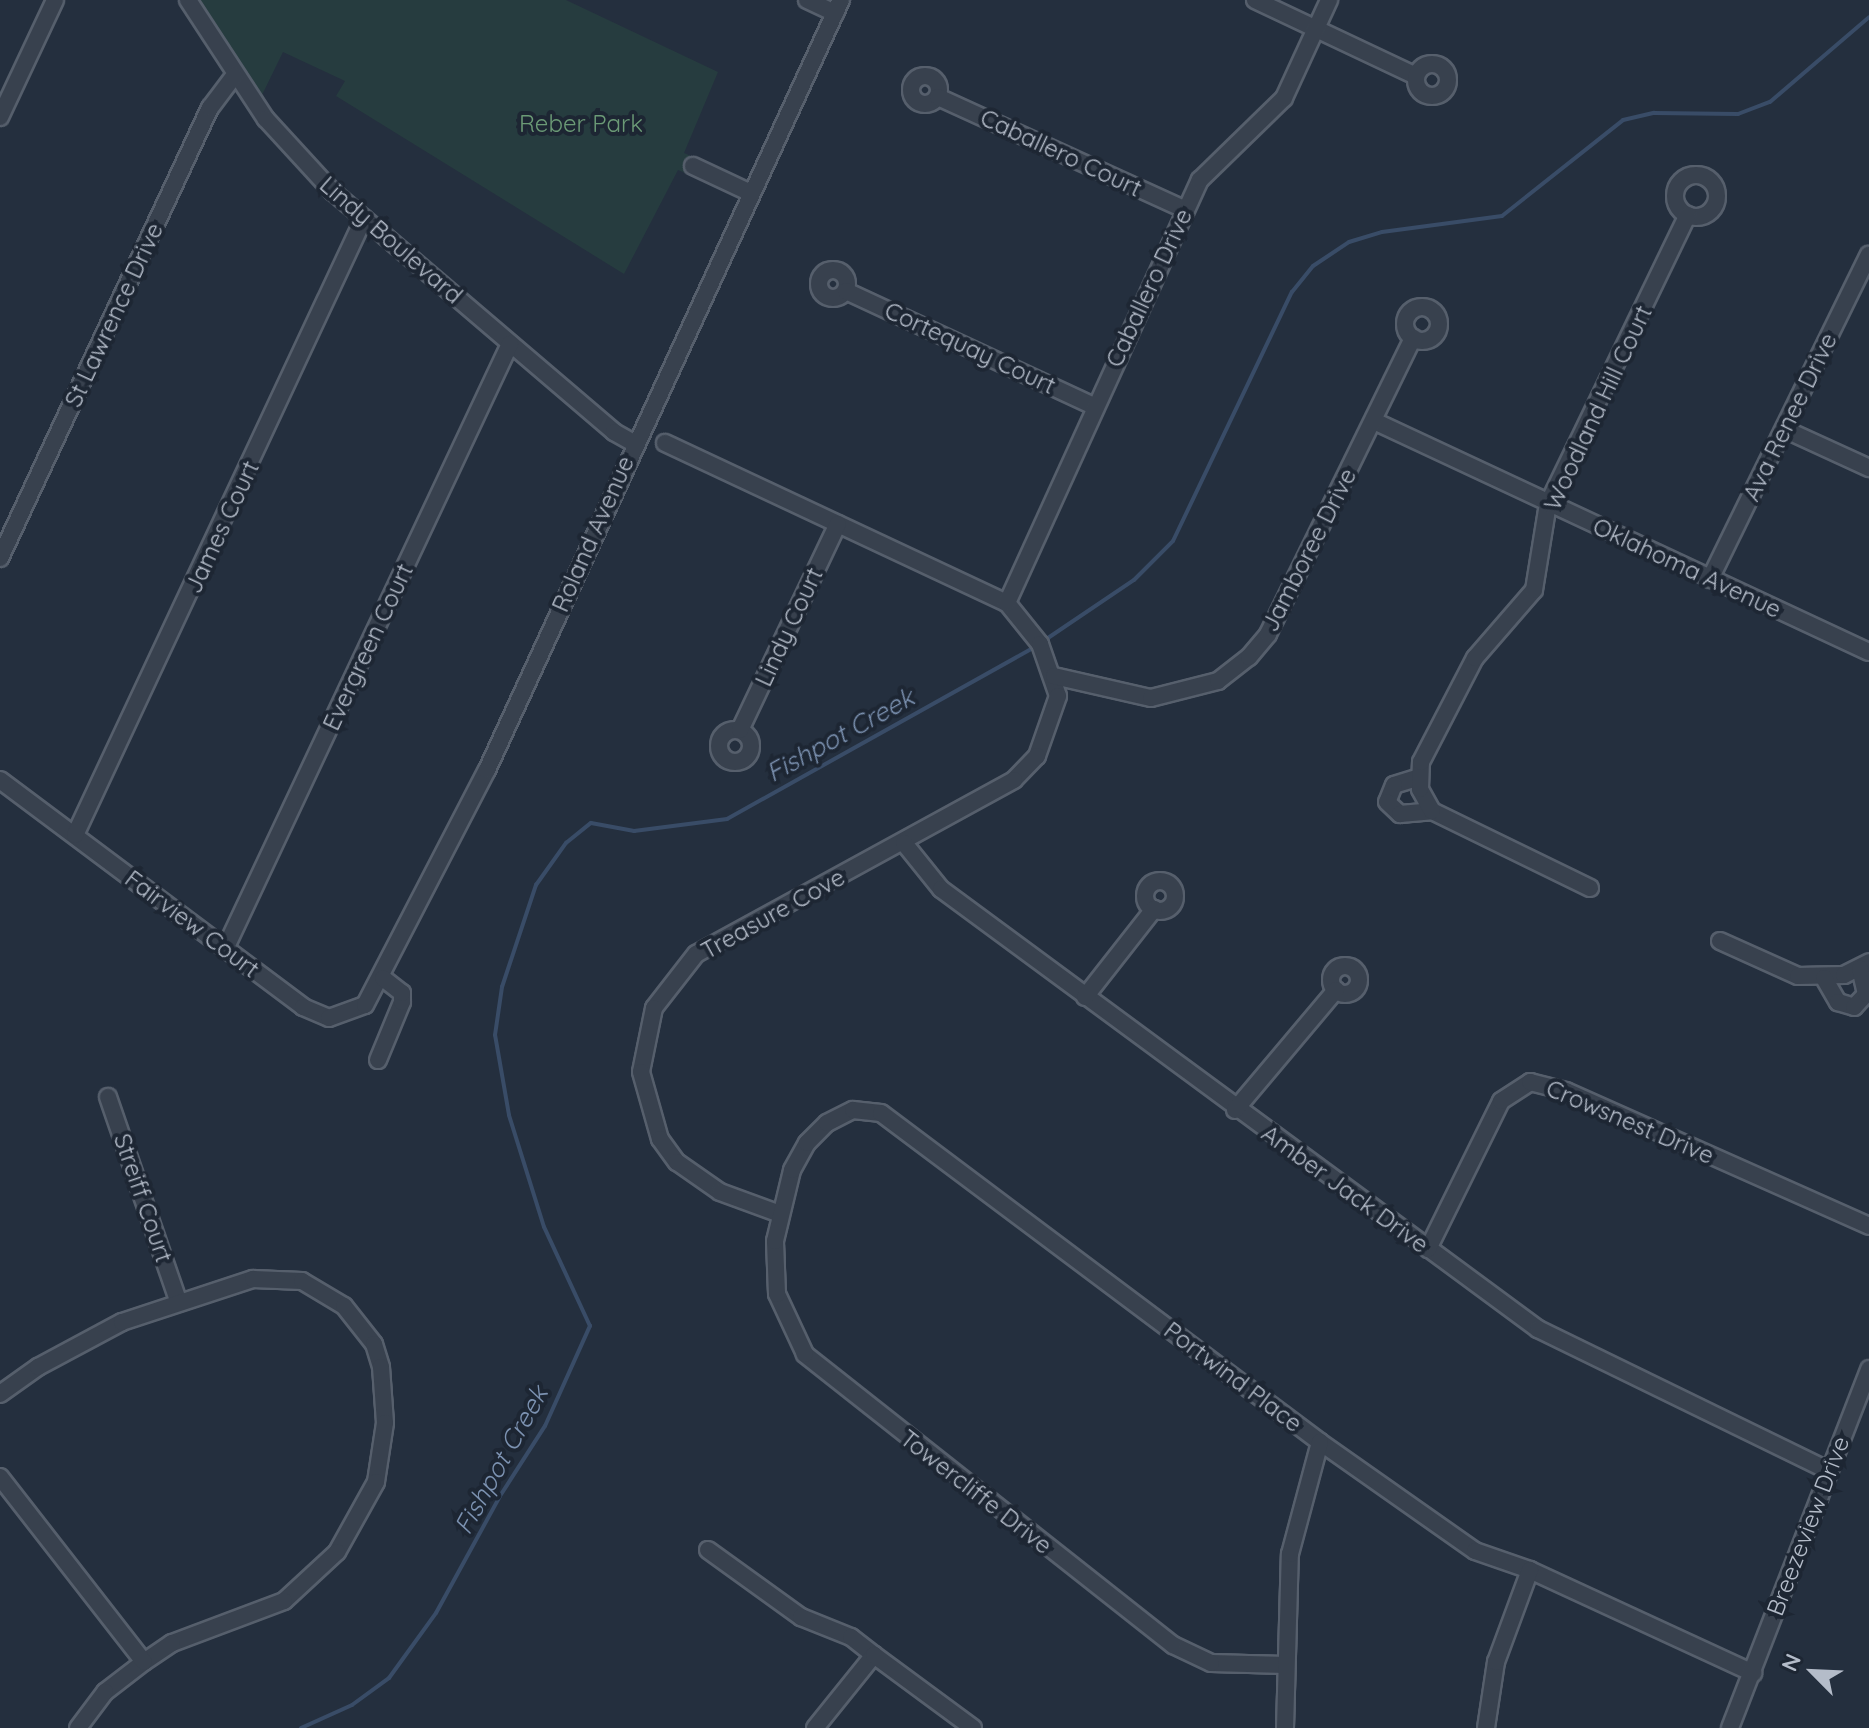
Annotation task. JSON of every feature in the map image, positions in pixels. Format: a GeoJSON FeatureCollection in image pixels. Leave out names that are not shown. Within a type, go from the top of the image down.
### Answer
{"type":"FeatureCollection","features":[{"type":"Feature","properties":{"kind":"street"},"geometry":{"type":"LineString","coordinates":[[0,117],[55,0]]}},
{"type":"Feature","properties":{"kind":"street","name":"Lindy Boulevard"},"geometry":{"type":"LineString","coordinates":[[188,0],[234,76],[299,158],[510,344],[614,432],[634,443]]}},
{"type":"Feature","properties":{"kind":"street"},"geometry":{"type":"LineString","coordinates":[[807,0],[838,6]]}},
{"type":"Feature","properties":{"kind":"street"},"geometry":{"type":"LineString","coordinates":[[1255,0],[1416,76]]}},
{"type":"Feature","properties":{"kind":"street","name":"Caballero Drive"},"geometry":{"type":"LineString","coordinates":[[1007,603],[1184,209],[1213,164],[1284,98],[1329,0]]}},
{"type":"Feature","properties":{"kind":"street","name":"Roland Avenue"},"geometry":{"type":"LineString","coordinates":[[383,978],[487,770],[634,443],[838,6]]}},
{"type":"Feature","properties":{"kind":"street","name":"St Lawrence Drive"},"geometry":{"type":"LineString","coordinates":[[0,558],[210,108],[234,76]]}},
{"type":"Feature","properties":{"kind":"street","name":"Caballero Court"},"geometry":{"type":"LineString","coordinates":[[938,97],[1184,209]]}},
{"type":"Feature","properties":{"kind":"street"},"geometry":{"type":"LineString","coordinates":[[693,166],[751,193]]}},
{"type":"Feature","properties":{"kind":"street","name":"Woodland Hill Court"},"geometry":{"type":"LineString","coordinates":[[1420,777],[1421,762],[1475,658],[1534,590],[1548,504],[1688,215]]}},
{"type":"Feature","properties":{"kind":"street","name":"James Court"},"geometry":{"type":"LineString","coordinates":[[75,835],[364,218]]}},
{"type":"Feature","properties":{"kind":"street","name":"Ava Renee Drive"},"geometry":{"type":"LineString","coordinates":[[1710,579],[1784,429],[1863,283],[1869,255]]}},
{"type":"Feature","properties":{"kind":"street","name":"Cortequay Court"},"geometry":{"type":"LineString","coordinates":[[846,291],[1094,406]]}},
{"type":"Feature","properties":{"kind":"street","name":"Jamboree Drive"},"geometry":{"type":"LineString","coordinates":[[1051,668],[1151,698],[1201,688],[1238,667],[1268,634],[1413,338]]}},
{"type":"Feature","properties":{"kind":"street","name":"Evergreen Court"},"geometry":{"type":"LineString","coordinates":[[225,949],[510,344]]}},
{"type":"Feature","properties":{"kind":"street","name":"Oklahoma Avenue"},"geometry":{"type":"LineString","coordinates":[[1374,421],[1869,652]]}},
{"type":"Feature","properties":{"kind":"street"},"geometry":{"type":"LineString","coordinates":[[1784,429],[1869,468]]}},
{"type":"Feature","properties":{"kind":"street"},"geometry":{"type":"LineString","coordinates":[[665,443],[1007,603],[1020,614],[1051,668]]}},
{"type":"Feature","properties":{"kind":"street","name":"Lindy Court"},"geometry":{"type":"LineString","coordinates":[[740,730],[838,524]]}},
{"type":"Feature","properties":{"kind":"street","name":"Treasure Cove"},"geometry":{"type":"LineString","coordinates":[[780,1214],[720,1192],[677,1162],[660,1139],[641,1072],[649,1023],[665,990],[696,954],[904,843],[1014,780],[1037,756],[1050,728],[1058,696],[1051,668]]}},
{"type":"Feature","properties":{"kind":"street"},"geometry":{"type":"LineString","coordinates":[[1432,811],[1420,777],[1394,785],[1387,802],[1400,814],[1432,811],[1590,888]]}},
{"type":"Feature","properties":{"kind":"street","name":"Fairview Court"},"geometry":{"type":"LineString","coordinates":[[0,780],[303,1007],[329,1018],[365,1005],[383,978]]}},
{"type":"Feature","properties":{"kind":"street","name":"Amber Jack Drive"},"geometry":{"type":"LineString","coordinates":[[904,843],[941,889],[1235,1110],[1554,1339],[1829,1471]]}},
{"type":"Feature","properties":{"kind":"street"},"geometry":{"type":"LineString","coordinates":[[1085,997],[1154,909]]}},
{"type":"Feature","properties":{"kind":"street"},"geometry":{"type":"LineString","coordinates":[[1720,941],[1798,976],[1824,978],[1865,966],[1866,994],[1854,1007],[1838,1002],[1824,978]]}},
{"type":"Feature","properties":{"kind":"street"},"geometry":{"type":"LineString","coordinates":[[378,1060],[402,1002],[402,993],[383,978]]}},
{"type":"Feature","properties":{"kind":"street"},"geometry":{"type":"LineString","coordinates":[[1235,1110],[1336,990]]}},
{"type":"Feature","properties":{"kind":"street","name":"Crowsnest Drive"},"geometry":{"type":"LineString","coordinates":[[1428,1249],[1501,1101],[1530,1082],[1566,1091],[1869,1226]]}},
{"type":"Feature","properties":{"kind":"street","name":"Streiff Court"},"geometry":{"type":"LineString","coordinates":[[108,1097],[178,1300]]}},
{"type":"Feature","properties":{"kind":"street","name":"Portwind Place"},"geometry":{"type":"LineString","coordinates":[[780,1214],[792,1170],[827,1123],[853,1110],[881,1113],[1320,1442],[1475,1551],[1530,1570],[1753,1673]]}},
{"type":"Feature","properties":{"kind":"street","name":"Towercliffe Drive"},"geometry":{"type":"LineString","coordinates":[[780,1214],[775,1241],[777,1294],[792,1335],[822,1370],[1173,1645],[1211,1663],[1286,1665]]}},
{"type":"Feature","properties":{"kind":"street"},"geometry":{"type":"LineString","coordinates":[[0,1394],[67,1350],[178,1300],[253,1279],[302,1281],[344,1306],[374,1344],[381,1367],[384,1448],[376,1482],[358,1521],[312,1578],[284,1601],[172,1643],[105,1692],[78,1728]]}},
{"type":"Feature","properties":{"kind":"street","name":"Breezeview Drive"},"geometry":{"type":"LineString","coordinates":[[1730,1728],[1869,1369]]}},
{"type":"Feature","properties":{"kind":"street"},"geometry":{"type":"LineString","coordinates":[[1285,1728],[1290,1554],[1320,1442]]}},
{"type":"Feature","properties":{"kind":"street"},"geometry":{"type":"LineString","coordinates":[[0,1477],[144,1662]]}},
{"type":"Feature","properties":{"kind":"street"},"geometry":{"type":"LineString","coordinates":[[708,1550],[808,1621],[851,1637],[973,1728]]}},
{"type":"Feature","properties":{"kind":"street"},"geometry":{"type":"LineString","coordinates":[[1486,1728],[1496,1662],[1530,1570]]}},
{"type":"Feature","properties":{"kind":"street"},"geometry":{"type":"LineString","coordinates":[[815,1728],[874,1655]]}},
{"type":"Feature","properties":{"kind":"green space","name":"Reber Park"},"geometry":{"type":"Polygon","coordinates":[[[185,0],[566,0],[718,72],[684,153],[712,165],[705,181],[678,170],[624,274],[336,96],[345,81],[283,52],[262,95],[185,0]]]}},
{"type":"Feature","properties":{"kind":"waterway","name":"Fishpot Creek"},"geometry":{"type":"LineString","coordinates":[[1042,642],[1134,580],[1173,541],[1292,292],[1313,266],[1349,242],[1382,232],[1502,216],[1623,120],[1654,113],[1738,114],[1770,102],[1869,17]]}},
{"type":"Feature","properties":{"kind":"waterway","name":"Fishpot Creek"},"geometry":{"type":"LineString","coordinates":[[301,1728],[352,1705],[389,1678],[436,1613],[500,1496],[545,1426],[590,1326],[544,1227],[509,1115],[495,1035],[502,987],[536,885],[566,843],[591,823],[634,831],[727,819],[1035,647]]}}]}
